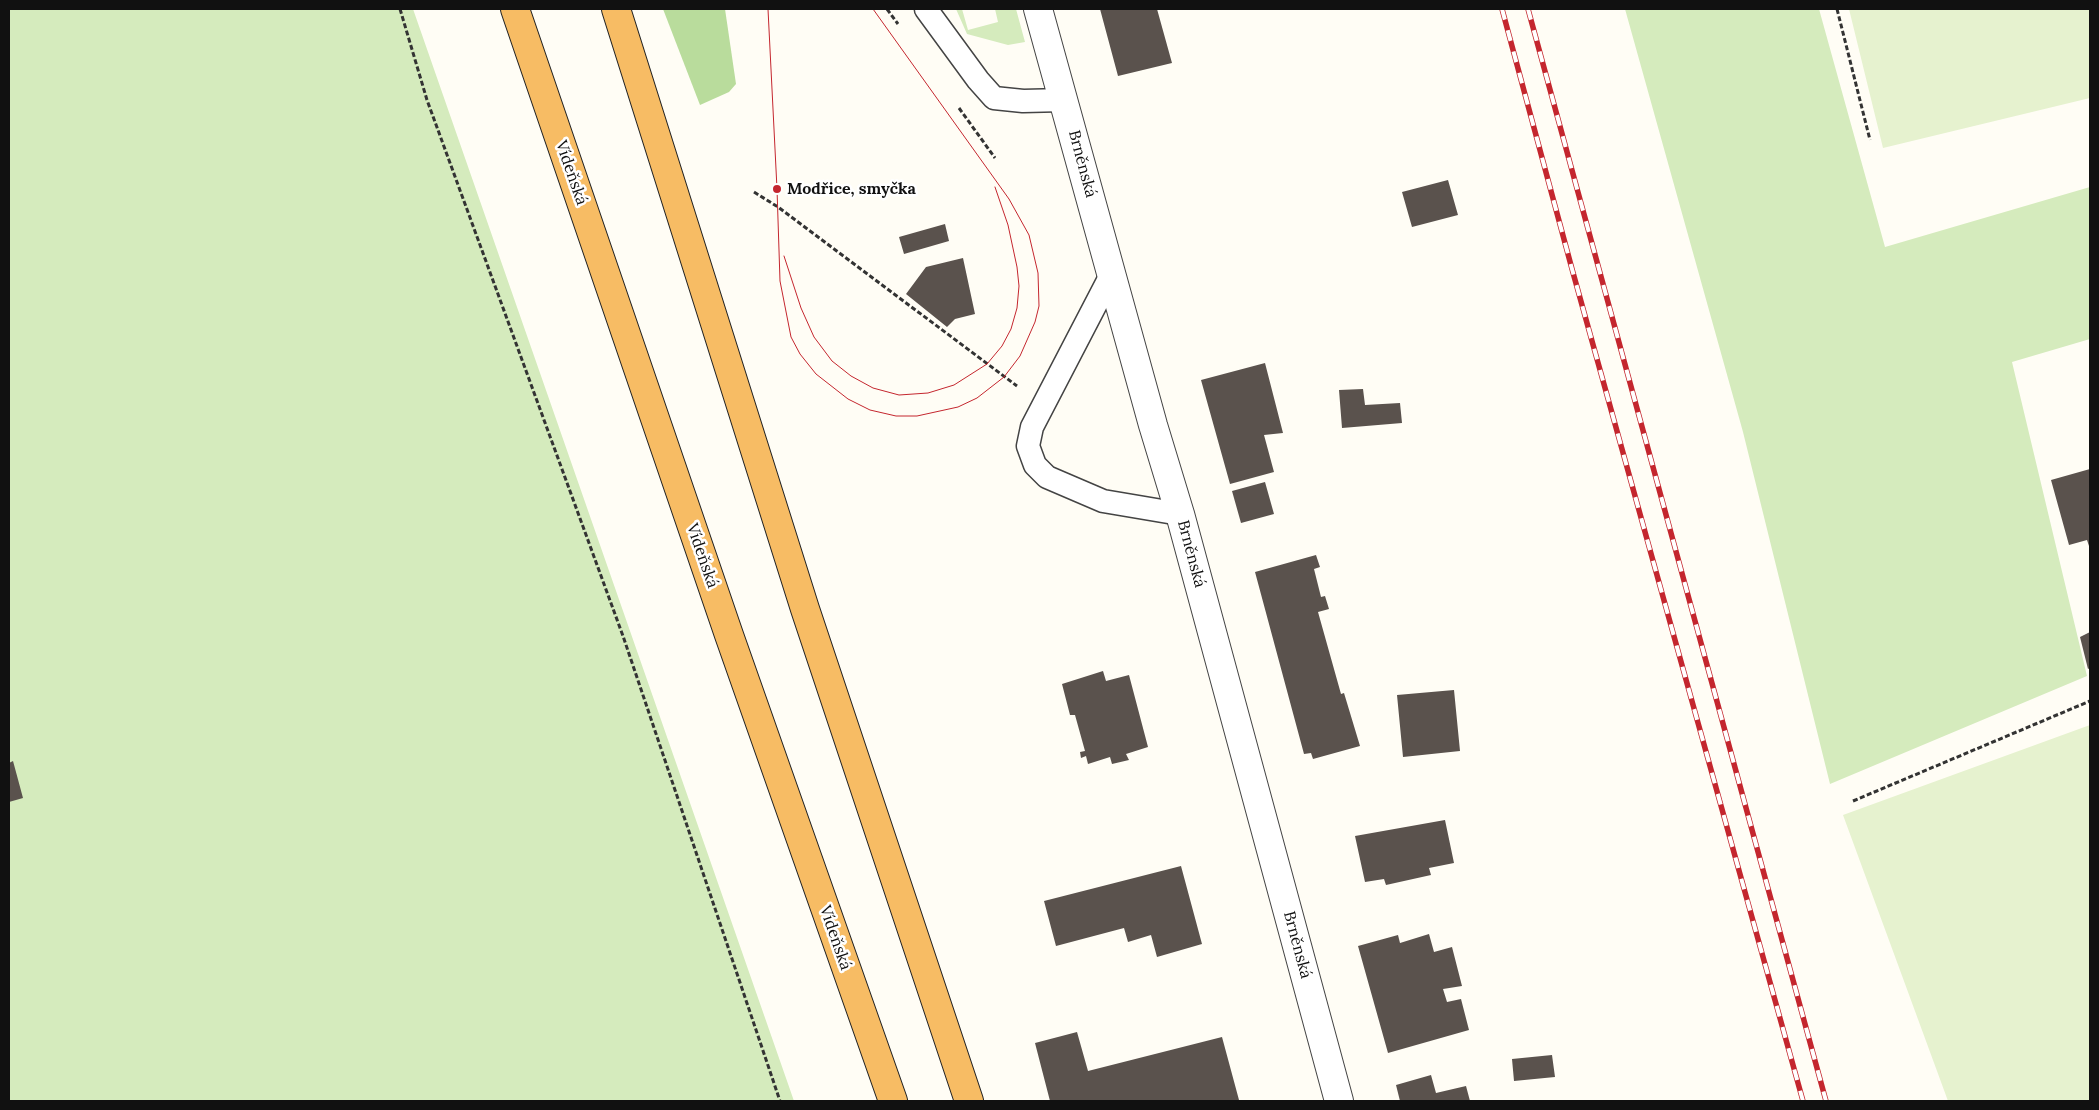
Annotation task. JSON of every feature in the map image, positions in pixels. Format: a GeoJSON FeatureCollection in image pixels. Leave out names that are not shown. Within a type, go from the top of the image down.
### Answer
{"type":"FeatureCollection","features":[{"type":"Feature","properties":{"kind":"highway","name":"Vídeňská"},"geometry":{"type":"LineString","coordinates":[[515,9],[729,635],[893,1101]]}},
{"type":"Feature","properties":{"kind":"highway"},"geometry":{"type":"LineString","coordinates":[[616,9],[802,599],[969,1101]]}},
{"type":"Feature","properties":{"kind":"street","name":"Brněnská"},"geometry":{"type":"LineString","coordinates":[[1038,9],[1111,275],[1180,514],[1339,1101]]}},
{"type":"Feature","properties":{"kind":"lane"},"geometry":{"type":"LineString","coordinates":[[926,9],[978,80],[994,98],[1023,102],[1064,100]]}},
{"type":"Feature","properties":{"kind":"lane"},"geometry":{"type":"LineString","coordinates":[[1111,275],[1032,427],[1028,446],[1035,465],[1047,477],[1103,501],[1180,514]]}},
{"type":"Feature","properties":{"kind":"path"},"geometry":{"type":"LineString","coordinates":[[400,9],[427,100],[623,636],[780,1101]]}},
{"type":"Feature","properties":{"kind":"path"},"geometry":{"type":"LineString","coordinates":[[1836,9],[1870,140]]}},
{"type":"Feature","properties":{"kind":"path"},"geometry":{"type":"LineString","coordinates":[[754,192],[778,207],[1017,386]]}},
{"type":"Feature","properties":{"kind":"path"},"geometry":{"type":"LineString","coordinates":[[1853,801],[2090,701]]}},
{"type":"Feature","properties":{"kind":"green space"},"geometry":{"type":"Polygon","coordinates":[[[9,9],[413,9],[794,1101],[9,1101],[9,9]]]}},
{"type":"Feature","properties":{"kind":"green space"},"geometry":{"type":"Polygon","coordinates":[[[663,9],[725,9],[736,84],[729,92],[700,105],[663,9]]]}},
{"type":"Feature","properties":{"kind":"green space"},"geometry":{"type":"Polygon","coordinates":[[[956,9],[962,9],[968,30],[998,22],[995,9],[1016,9],[1025,42],[1008,45],[967,34],[956,9]]]}},
{"type":"Feature","properties":{"kind":"green space"},"geometry":{"type":"Polygon","coordinates":[[[1625,9],[1819,9],[1885,247],[2090,187],[2090,339],[2012,362],[2087,676],[1830,784],[1743,432],[1625,9]]]}},
{"type":"Feature","properties":{"kind":"green space"},"geometry":{"type":"Polygon","coordinates":[[[1849,9],[2090,9],[2090,98],[1883,148],[1849,9]]]}},
{"type":"Feature","properties":{"kind":"green space"},"geometry":{"type":"Polygon","coordinates":[[[2090,725],[2090,1101],[1948,1101],[1843,815],[2090,725]]]}},
{"type":"Feature","properties":{"kind":"building"},"geometry":{"type":"Polygon","coordinates":[[[1100,9],[1157,9],[1172,63],[1118,76],[1100,9]]]}},
{"type":"Feature","properties":{"kind":"building"},"geometry":{"type":"Polygon","coordinates":[[[1448,180],[1458,215],[1412,227],[1402,192],[1448,180]]]}},
{"type":"Feature","properties":{"kind":"building"},"geometry":{"type":"Polygon","coordinates":[[[945,224],[949,241],[904,254],[899,237],[945,224]]]}},
{"type":"Feature","properties":{"kind":"building"},"geometry":{"type":"Polygon","coordinates":[[[963,258],[975,314],[955,319],[947,327],[906,294],[926,267],[963,258]]]}},
{"type":"Feature","properties":{"kind":"building"},"geometry":{"type":"Polygon","coordinates":[[[1265,363],[1283,433],[1264,435],[1274,472],[1230,484],[1201,380],[1265,363]]]}},
{"type":"Feature","properties":{"kind":"building"},"geometry":{"type":"Polygon","coordinates":[[[1363,389],[1365,405],[1400,403],[1402,423],[1342,428],[1339,390],[1363,389]]]}},
{"type":"Feature","properties":{"kind":"building"},"geometry":{"type":"Polygon","coordinates":[[[2090,469],[2090,549],[2087,540],[2069,545],[2051,480],[2090,469]]]}},
{"type":"Feature","properties":{"kind":"building"},"geometry":{"type":"Polygon","coordinates":[[[1265,482],[1274,514],[1241,523],[1232,491],[1265,482]]]}},
{"type":"Feature","properties":{"kind":"building"},"geometry":{"type":"Polygon","coordinates":[[[1316,555],[1320,567],[1314,569],[1321,597],[1325,596],[1329,609],[1318,612],[1341,694],[1344,693],[1360,746],[1313,759],[1311,753],[1304,754],[1255,572],[1316,555]]]}},
{"type":"Feature","properties":{"kind":"building"},"geometry":{"type":"Polygon","coordinates":[[[2090,632],[2090,668],[2088,669],[2080,637],[2090,632]]]}},
{"type":"Feature","properties":{"kind":"building"},"geometry":{"type":"Polygon","coordinates":[[[1103,671],[1106,681],[1129,675],[1148,747],[1126,754],[1129,760],[1112,764],[1110,757],[1088,764],[1086,756],[1081,758],[1080,752],[1085,751],[1075,715],[1070,715],[1062,684],[1103,671]]]}},
{"type":"Feature","properties":{"kind":"building"},"geometry":{"type":"Polygon","coordinates":[[[1454,690],[1460,751],[1403,757],[1397,695],[1454,690]]]}},
{"type":"Feature","properties":{"kind":"building"},"geometry":{"type":"Polygon","coordinates":[[[13,761],[23,798],[9,802],[9,763],[13,761]]]}},
{"type":"Feature","properties":{"kind":"building"},"geometry":{"type":"Polygon","coordinates":[[[1445,820],[1454,863],[1429,868],[1431,875],[1386,885],[1384,879],[1365,882],[1355,836],[1445,820]]]}},
{"type":"Feature","properties":{"kind":"building"},"geometry":{"type":"Polygon","coordinates":[[[1181,866],[1202,944],[1157,957],[1151,935],[1128,942],[1124,928],[1056,946],[1044,901],[1181,866]]]}},
{"type":"Feature","properties":{"kind":"building"},"geometry":{"type":"Polygon","coordinates":[[[1429,934],[1434,952],[1452,947],[1462,986],[1443,989],[1447,1002],[1461,999],[1469,1030],[1388,1053],[1358,946],[1398,935],[1400,943],[1429,934]]]}},
{"type":"Feature","properties":{"kind":"building"},"geometry":{"type":"Polygon","coordinates":[[[1077,1032],[1088,1071],[1222,1037],[1239,1100],[1050,1101],[1035,1043],[1077,1032]]]}},
{"type":"Feature","properties":{"kind":"building"},"geometry":{"type":"Polygon","coordinates":[[[1552,1055],[1555,1077],[1514,1081],[1512,1059],[1552,1055]]]}},
{"type":"Feature","properties":{"kind":"building"},"geometry":{"type":"Polygon","coordinates":[[[1431,1075],[1436,1093],[1466,1086],[1470,1101],[1400,1101],[1396,1085],[1431,1075]]]}},
{"type":"Feature","properties":{"kind":"tram line"},"geometry":{"type":"LineString","coordinates":[[768,9],[780,281],[791,337],[800,354],[816,374],[848,399],[870,410],[896,416],[917,416],[958,407],[977,398],[1004,377],[1020,356],[1035,322],[1039,306],[1038,273],[1029,235],[1009,199],[873,9]]}},
{"type":"Feature","properties":{"kind":"tram line"},"geometry":{"type":"LineString","coordinates":[[784,256],[801,308],[814,337],[832,361],[851,376],[873,388],[899,395],[928,393],[954,385],[987,364],[1002,346],[1011,329],[1017,308],[1019,286],[1017,267],[1008,225],[995,187]]}},
{"type":"Feature","properties":{"kind":"railway"},"geometry":{"type":"LineString","coordinates":[[1502,9],[1572,269],[1803,1101]]}},
{"type":"Feature","properties":{"kind":"railway"},"geometry":{"type":"LineString","coordinates":[[1528,9],[1826,1101]]}},
{"type":"Feature","properties":{"kind":"place","name":"Modřice, smyčka"},"geometry":{"type":"Point","coordinates":[777,189]}}]}
